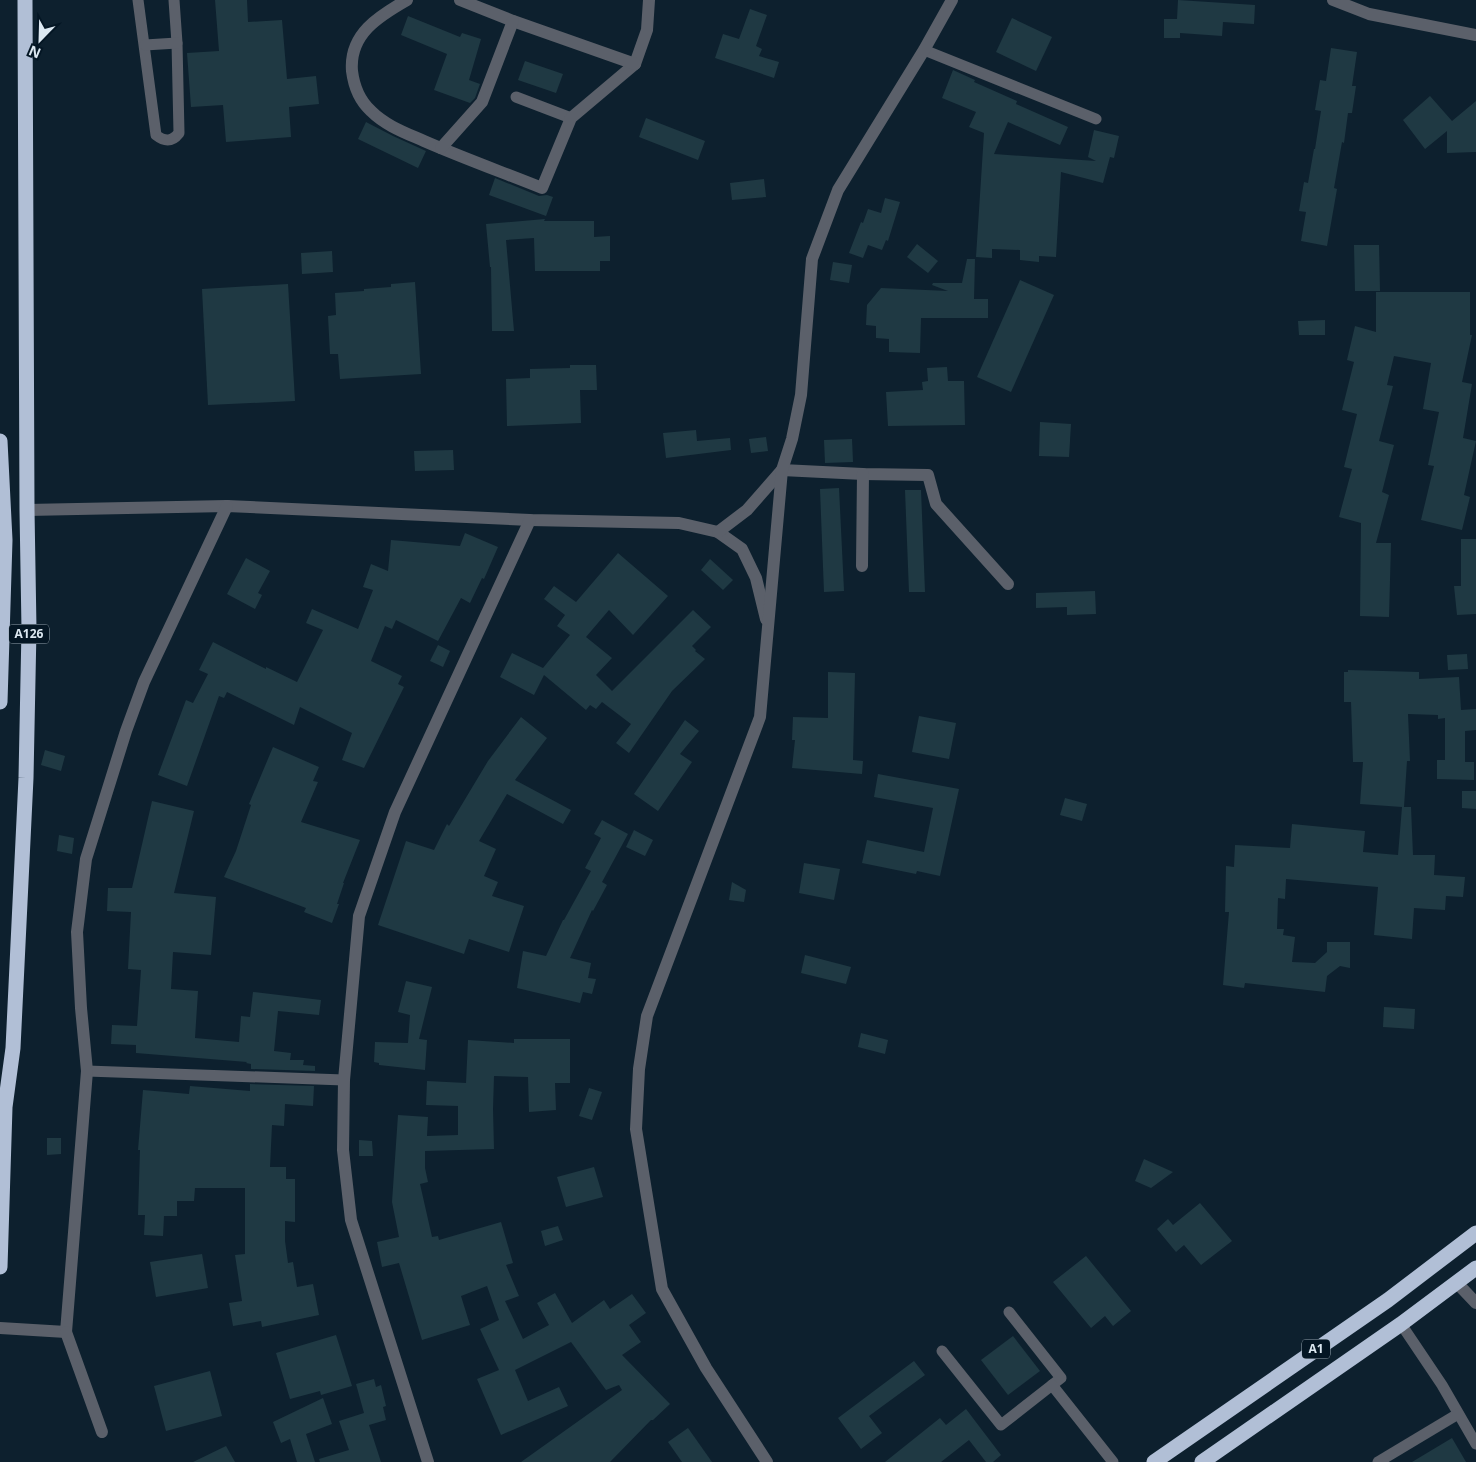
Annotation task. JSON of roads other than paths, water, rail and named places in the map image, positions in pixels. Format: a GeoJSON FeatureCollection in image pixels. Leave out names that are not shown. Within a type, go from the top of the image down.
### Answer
{"type":"FeatureCollection","features":[{"type":"Feature","properties":{"kind":"highway","name":"A126"},"geometry":{"type":"LineString","coordinates":[[0,1267],[5,1107],[13,1048],[26,778],[29,629],[25,0]]}},
{"type":"Feature","properties":{"kind":"highway","name":"A126"},"geometry":{"type":"LineString","coordinates":[[0,440],[5,540],[0,702]]}},
{"type":"Feature","properties":{"kind":"highway","name":"A1"},"geometry":{"type":"LineString","coordinates":[[1154,1462],[1388,1300],[1476,1233]]}},
{"type":"Feature","properties":{"kind":"highway","name":"A1"},"geometry":{"type":"LineString","coordinates":[[1202,1462],[1401,1324],[1476,1268]]}},
{"type":"Feature","properties":{"kind":"street"},"geometry":{"type":"LineString","coordinates":[[407,0],[379,18],[359,38],[353,55],[353,78],[356,91],[362,102],[378,118],[393,127],[440,148],[542,188],[572,118],[635,64],[647,30],[649,0]]}},
{"type":"Feature","properties":{"kind":"street"},"geometry":{"type":"LineString","coordinates":[[460,0],[513,22],[635,64]]}},
{"type":"Feature","properties":{"kind":"street"},"geometry":{"type":"LineString","coordinates":[[767,1462],[706,1368],[662,1288],[636,1129],[639,1069],[647,1016],[760,717],[782,470],[792,440],[801,395],[812,259],[838,190],[924,50],[952,0]]}},
{"type":"Feature","properties":{"kind":"street"},"geometry":{"type":"LineString","coordinates":[[1332,0],[1369,14],[1476,35]]}},
{"type":"Feature","properties":{"kind":"street"},"geometry":{"type":"LineString","coordinates":[[440,148],[482,102],[513,22]]}},
{"type":"Feature","properties":{"kind":"street"},"geometry":{"type":"LineString","coordinates":[[782,470],[928,475],[936,504],[1008,584]]}},
{"type":"Feature","properties":{"kind":"street"},"geometry":{"type":"LineString","coordinates":[[718,532],[747,510],[782,470]]}},
{"type":"Feature","properties":{"kind":"street"},"geometry":{"type":"LineString","coordinates":[[862,566],[863,474]]}},
{"type":"Feature","properties":{"kind":"street"},"geometry":{"type":"LineString","coordinates":[[27,510],[227,506],[530,520],[679,523],[718,532],[742,549],[756,578],[768,632]]}},
{"type":"Feature","properties":{"kind":"street"},"geometry":{"type":"LineString","coordinates":[[102,1432],[66,1332],[87,1071],[77,932],[86,859],[126,731],[144,682],[227,506]]}},
{"type":"Feature","properties":{"kind":"street"},"geometry":{"type":"LineString","coordinates":[[428,1462],[351,1220],[343,1150],[344,1080],[359,916],[394,812],[530,520]]}},
{"type":"Feature","properties":{"kind":"street"},"geometry":{"type":"LineString","coordinates":[[1457,1283],[1476,1304]]}},
{"type":"Feature","properties":{"kind":"street"},"geometry":{"type":"LineString","coordinates":[[0,1328],[66,1332]]}},
{"type":"Feature","properties":{"kind":"lane"},"geometry":{"type":"LineString","coordinates":[[138,0],[156,135],[162,140],[170,141],[179,133],[174,0]]}},
{"type":"Feature","properties":{"kind":"lane"},"geometry":{"type":"LineString","coordinates":[[145,45],[177,43]]}},
{"type":"Feature","properties":{"kind":"lane"},"geometry":{"type":"LineString","coordinates":[[924,50],[1096,119]]}},
{"type":"Feature","properties":{"kind":"lane"},"geometry":{"type":"LineString","coordinates":[[516,97],[572,118]]}},
{"type":"Feature","properties":{"kind":"lane"},"geometry":{"type":"LineString","coordinates":[[87,1071],[344,1080]]}},
{"type":"Feature","properties":{"kind":"lane"},"geometry":{"type":"LineString","coordinates":[[942,1351],[1001,1426],[1061,1378],[1009,1312]]}},
{"type":"Feature","properties":{"kind":"lane"},"geometry":{"type":"LineString","coordinates":[[1401,1324],[1442,1385],[1476,1444]]}},
{"type":"Feature","properties":{"kind":"lane"},"geometry":{"type":"LineString","coordinates":[[1052,1386],[1112,1462]]}},
{"type":"Feature","properties":{"kind":"lane"},"geometry":{"type":"LineString","coordinates":[[1378,1462],[1458,1414]]}}]}
